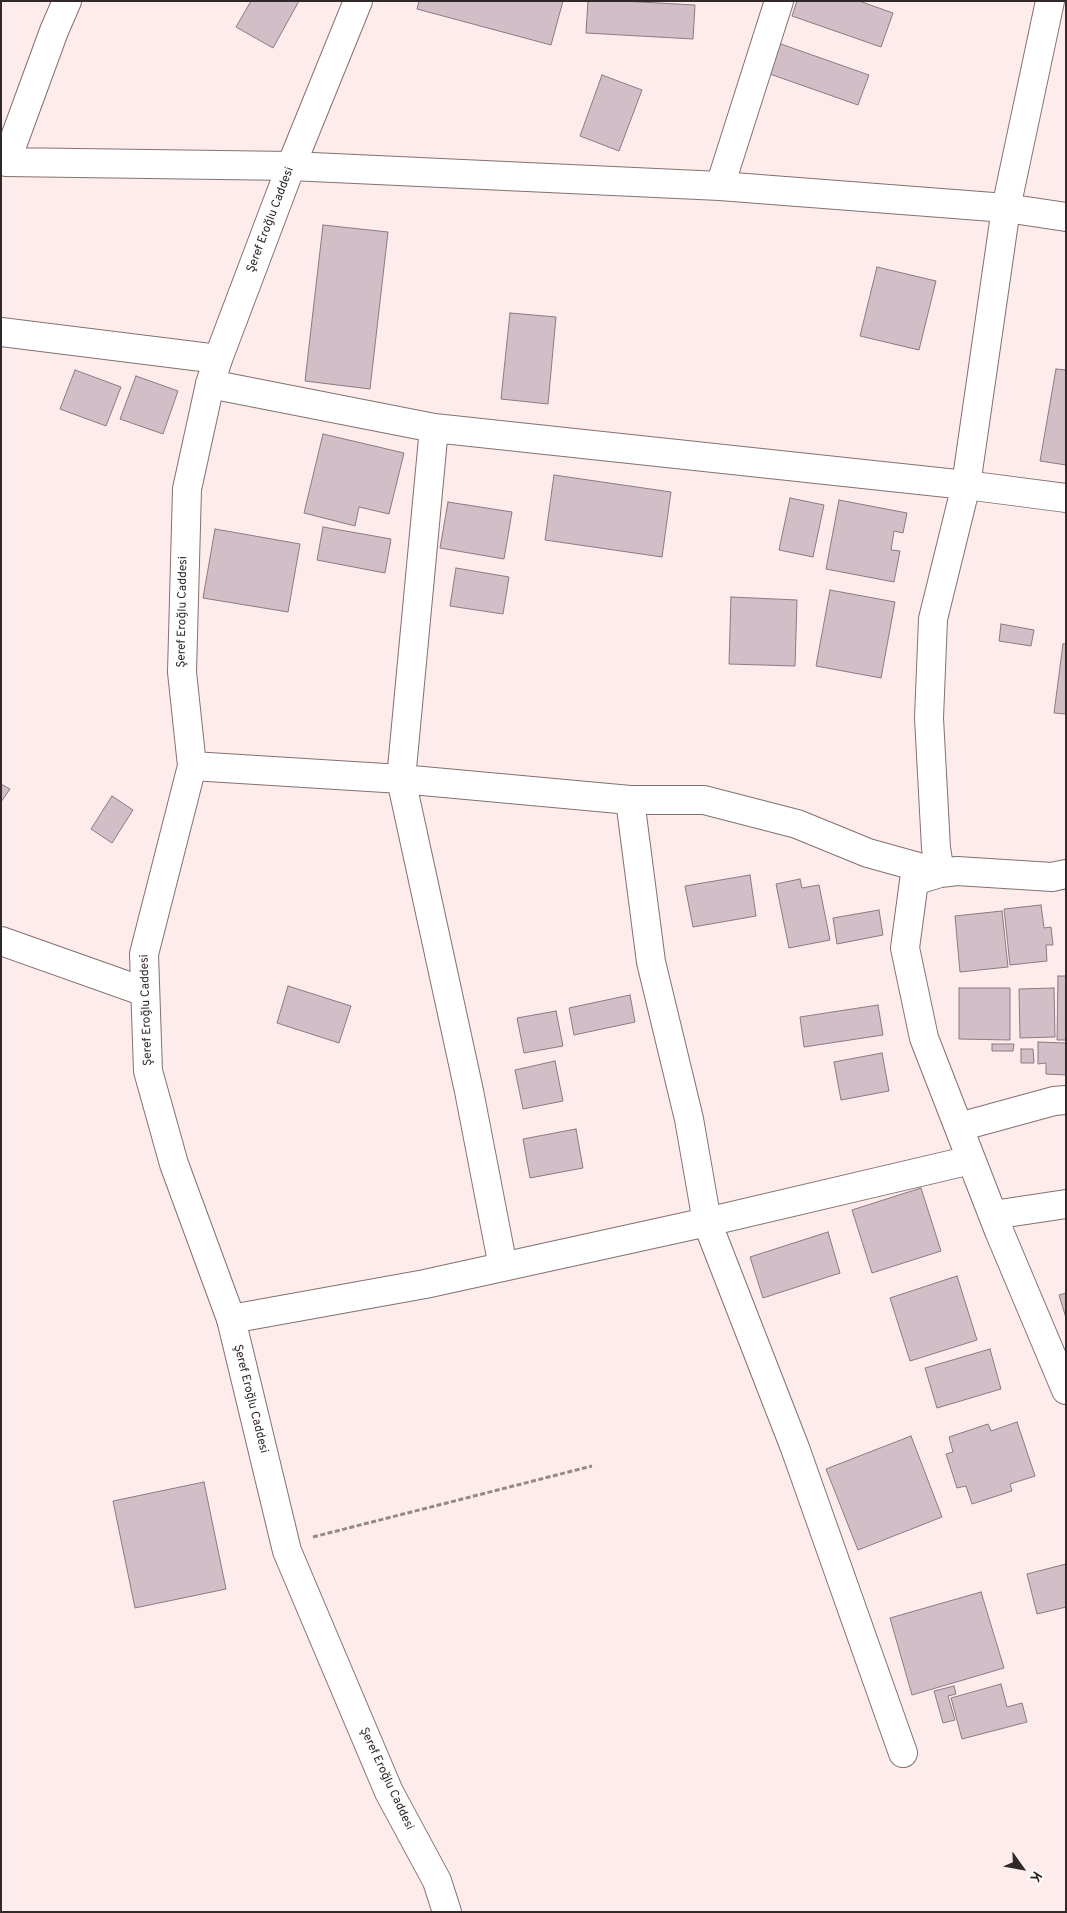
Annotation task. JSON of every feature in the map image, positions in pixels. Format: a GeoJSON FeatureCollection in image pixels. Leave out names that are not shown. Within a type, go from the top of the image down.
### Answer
{"type":"FeatureCollection","features":[{"type":"Feature","properties":{"kind":"street"},"geometry":{"type":"LineString","coordinates":[[67,1],[3,161],[291,166],[720,186],[1006,208],[1066,217]]}},
{"type":"Feature","properties":{"kind":"street","name":"Şeref Eroğlu Caddesi"},"geometry":{"type":"LineString","coordinates":[[358,1],[291,166],[214,372],[187,489],[182,672],[192,766],[144,954],[148,1071],[174,1164],[231,1319],[285,1544],[390,1792],[437,1881],[447,1912]]}},
{"type":"Feature","properties":{"kind":"street"},"geometry":{"type":"LineString","coordinates":[[720,186],[778,1]]}},
{"type":"Feature","properties":{"kind":"street"},"geometry":{"type":"LineString","coordinates":[[940,873],[936,848],[928,718],[933,619],[966,485],[1006,208],[1050,1]]}},
{"type":"Feature","properties":{"kind":"street"},"geometry":{"type":"LineString","coordinates":[[1,332],[214,372],[434,428],[966,485],[1066,498]]}},
{"type":"Feature","properties":{"kind":"street"},"geometry":{"type":"LineString","coordinates":[[434,428],[401,779],[469,1091],[503,1267]]}},
{"type":"Feature","properties":{"kind":"street"},"geometry":{"type":"LineString","coordinates":[[192,766],[401,779],[630,800],[704,800],[797,824],[868,853],[940,873]]}},
{"type":"Feature","properties":{"kind":"street"},"geometry":{"type":"LineString","coordinates":[[630,800],[652,962],[689,1119],[707,1222],[795,1448],[903,1752]]}},
{"type":"Feature","properties":{"kind":"street"},"geometry":{"type":"LineString","coordinates":[[1066,874],[1052,877],[958,871],[940,873],[914,881],[905,948],[924,1038],[993,1215],[1066,1390]]}},
{"type":"Feature","properties":{"kind":"street"},"geometry":{"type":"LineString","coordinates":[[1,941],[145,992]]}},
{"type":"Feature","properties":{"kind":"street"},"geometry":{"type":"LineString","coordinates":[[959,1127],[1054,1101],[1066,1100]]}},
{"type":"Feature","properties":{"kind":"street"},"geometry":{"type":"LineString","coordinates":[[231,1319],[425,1284],[707,1222],[971,1160]]}},
{"type":"Feature","properties":{"kind":"street"},"geometry":{"type":"LineString","coordinates":[[993,1215],[1066,1204]]}},
{"type":"Feature","properties":{"kind":"path"},"geometry":{"type":"LineString","coordinates":[[285,1544],[592,1466]]}},
{"type":"Feature","properties":{"kind":"building"},"geometry":{"type":"Polygon","coordinates":[[[251,1],[299,1],[273,48],[236,27],[251,1]]]}},
{"type":"Feature","properties":{"kind":"building"},"geometry":{"type":"Polygon","coordinates":[[[419,1],[563,1],[551,45],[417,9],[419,1]]]}},
{"type":"Feature","properties":{"kind":"building"},"geometry":{"type":"Polygon","coordinates":[[[588,1],[695,5],[693,39],[586,33],[588,1]]]}},
{"type":"Feature","properties":{"kind":"building"},"geometry":{"type":"Polygon","coordinates":[[[797,1],[859,1],[893,13],[881,47],[792,16],[797,1]]]}},
{"type":"Feature","properties":{"kind":"building"},"geometry":{"type":"Polygon","coordinates":[[[778,43],[869,75],[858,105],[767,73],[778,43]]]}},
{"type":"Feature","properties":{"kind":"building"},"geometry":{"type":"Polygon","coordinates":[[[602,75],[642,90],[619,151],[580,136],[602,75]]]}},
{"type":"Feature","properties":{"kind":"building"},"geometry":{"type":"Polygon","coordinates":[[[323,225],[388,232],[370,389],[305,381],[323,225]]]}},
{"type":"Feature","properties":{"kind":"building"},"geometry":{"type":"Polygon","coordinates":[[[877,267],[936,281],[919,350],[860,336],[877,267]]]}},
{"type":"Feature","properties":{"kind":"building"},"geometry":{"type":"Polygon","coordinates":[[[510,313],[556,317],[548,404],[501,399],[510,313]]]}},
{"type":"Feature","properties":{"kind":"building"},"geometry":{"type":"Polygon","coordinates":[[[1056,369],[1066,370],[1066,465],[1040,461],[1056,369]]]}},
{"type":"Feature","properties":{"kind":"building"},"geometry":{"type":"Polygon","coordinates":[[[75,370],[121,387],[106,426],[60,409],[75,370]]]}},
{"type":"Feature","properties":{"kind":"building"},"geometry":{"type":"Polygon","coordinates":[[[136,376],[178,391],[163,434],[120,419],[136,376]]]}},
{"type":"Feature","properties":{"kind":"building"},"geometry":{"type":"Polygon","coordinates":[[[323,434],[404,453],[389,514],[359,507],[355,526],[304,513],[323,434]]]}},
{"type":"Feature","properties":{"kind":"building"},"geometry":{"type":"Polygon","coordinates":[[[554,475],[671,492],[662,557],[545,540],[554,475]]]}},
{"type":"Feature","properties":{"kind":"building"},"geometry":{"type":"Polygon","coordinates":[[[790,498],[824,505],[813,557],[779,550],[790,498]]]}},
{"type":"Feature","properties":{"kind":"building"},"geometry":{"type":"Polygon","coordinates":[[[839,500],[907,513],[903,533],[894,531],[891,550],[900,551],[894,582],[826,569],[839,500]]]}},
{"type":"Feature","properties":{"kind":"building"},"geometry":{"type":"Polygon","coordinates":[[[448,502],[512,512],[504,559],[440,548],[448,502]]]}},
{"type":"Feature","properties":{"kind":"building"},"geometry":{"type":"Polygon","coordinates":[[[323,527],[391,539],[385,573],[317,560],[323,527]]]}},
{"type":"Feature","properties":{"kind":"building"},"geometry":{"type":"Polygon","coordinates":[[[215,529],[300,544],[288,612],[203,598],[215,529]]]}},
{"type":"Feature","properties":{"kind":"building"},"geometry":{"type":"Polygon","coordinates":[[[456,568],[509,577],[503,614],[450,606],[456,568]]]}},
{"type":"Feature","properties":{"kind":"building"},"geometry":{"type":"Polygon","coordinates":[[[830,590],[895,602],[881,678],[816,666],[830,590]]]}},
{"type":"Feature","properties":{"kind":"building"},"geometry":{"type":"Polygon","coordinates":[[[731,597],[797,600],[795,666],[729,664],[731,597]]]}},
{"type":"Feature","properties":{"kind":"building"},"geometry":{"type":"Polygon","coordinates":[[[1001,624],[1034,630],[1031,646],[999,641],[1001,624]]]}},
{"type":"Feature","properties":{"kind":"building"},"geometry":{"type":"Polygon","coordinates":[[[1063,644],[1066,644],[1066,714],[1054,713],[1063,644]]]}},
{"type":"Feature","properties":{"kind":"building"},"geometry":{"type":"Polygon","coordinates":[[[1,784],[10,789],[1,802],[1,784]]]}},
{"type":"Feature","properties":{"kind":"building"},"geometry":{"type":"Polygon","coordinates":[[[112,796],[133,810],[112,843],[91,829],[112,796]]]}},
{"type":"Feature","properties":{"kind":"building"},"geometry":{"type":"Polygon","coordinates":[[[750,875],[756,916],[693,927],[685,886],[750,875]]]}},
{"type":"Feature","properties":{"kind":"building"},"geometry":{"type":"Polygon","coordinates":[[[800,879],[802,888],[819,885],[830,940],[789,948],[776,884],[800,879]]]}},
{"type":"Feature","properties":{"kind":"building"},"geometry":{"type":"Polygon","coordinates":[[[1041,905],[1044,928],[1051,927],[1053,945],[1046,945],[1047,961],[1010,965],[1004,909],[1041,905]]]}},
{"type":"Feature","properties":{"kind":"building"},"geometry":{"type":"Polygon","coordinates":[[[879,910],[883,935],[837,944],[833,918],[879,910]]]}},
{"type":"Feature","properties":{"kind":"building"},"geometry":{"type":"Polygon","coordinates":[[[1002,911],[1008,967],[960,972],[955,916],[1002,911]]]}},
{"type":"Feature","properties":{"kind":"building"},"geometry":{"type":"Polygon","coordinates":[[[1058,976],[1066,976],[1066,1040],[1057,1040],[1058,976]]]}},
{"type":"Feature","properties":{"kind":"building"},"geometry":{"type":"Polygon","coordinates":[[[288,986],[351,1006],[339,1043],[277,1023],[288,986]]]}},
{"type":"Feature","properties":{"kind":"building"},"geometry":{"type":"Polygon","coordinates":[[[959,988],[1010,988],[1010,1040],[959,1039],[959,988]]]}},
{"type":"Feature","properties":{"kind":"building"},"geometry":{"type":"Polygon","coordinates":[[[1054,988],[1055,1037],[1020,1038],[1019,989],[1054,988]]]}},
{"type":"Feature","properties":{"kind":"building"},"geometry":{"type":"Polygon","coordinates":[[[630,995],[635,1022],[574,1035],[569,1008],[630,995]]]}},
{"type":"Feature","properties":{"kind":"building"},"geometry":{"type":"Polygon","coordinates":[[[878,1005],[883,1035],[804,1047],[800,1017],[878,1005]]]}},
{"type":"Feature","properties":{"kind":"building"},"geometry":{"type":"Polygon","coordinates":[[[556,1011],[563,1046],[524,1053],[517,1018],[556,1011]]]}},
{"type":"Feature","properties":{"kind":"building"},"geometry":{"type":"Polygon","coordinates":[[[1038,1042],[1066,1043],[1066,1075],[1046,1074],[1046,1063],[1038,1064],[1038,1042]]]}},
{"type":"Feature","properties":{"kind":"building"},"geometry":{"type":"Polygon","coordinates":[[[992,1044],[1014,1044],[1013,1051],[992,1051],[992,1044]]]}},
{"type":"Feature","properties":{"kind":"building"},"geometry":{"type":"Polygon","coordinates":[[[1021,1049],[1033,1049],[1034,1063],[1021,1063],[1021,1049]]]}},
{"type":"Feature","properties":{"kind":"building"},"geometry":{"type":"Polygon","coordinates":[[[882,1053],[889,1091],[841,1100],[834,1062],[882,1053]]]}},
{"type":"Feature","properties":{"kind":"building"},"geometry":{"type":"Polygon","coordinates":[[[555,1061],[563,1101],[523,1109],[515,1070],[555,1061]]]}},
{"type":"Feature","properties":{"kind":"building"},"geometry":{"type":"Polygon","coordinates":[[[576,1129],[583,1168],[530,1178],[523,1139],[576,1129]]]}},
{"type":"Feature","properties":{"kind":"building"},"geometry":{"type":"Polygon","coordinates":[[[921,1188],[941,1251],[872,1273],[852,1210],[921,1188]]]}},
{"type":"Feature","properties":{"kind":"building"},"geometry":{"type":"Polygon","coordinates":[[[828,1232],[840,1273],[763,1298],[750,1257],[828,1232]]]}},
{"type":"Feature","properties":{"kind":"building"},"geometry":{"type":"Polygon","coordinates":[[[957,1276],[977,1340],[910,1361],[890,1298],[957,1276]]]}},
{"type":"Feature","properties":{"kind":"building"},"geometry":{"type":"Polygon","coordinates":[[[1066,1293],[1066,1318],[1059,1295],[1066,1293]]]}},
{"type":"Feature","properties":{"kind":"building"},"geometry":{"type":"Polygon","coordinates":[[[990,1349],[1001,1389],[937,1408],[925,1368],[990,1349]]]}},
{"type":"Feature","properties":{"kind":"building"},"geometry":{"type":"Polygon","coordinates":[[[1017,1422],[1035,1476],[1010,1484],[1012,1491],[972,1504],[966,1486],[957,1488],[946,1454],[953,1452],[949,1437],[988,1424],[991,1431],[1017,1422]]]}},
{"type":"Feature","properties":{"kind":"building"},"geometry":{"type":"Polygon","coordinates":[[[911,1436],[942,1517],[858,1550],[826,1469],[911,1436]]]}},
{"type":"Feature","properties":{"kind":"building"},"geometry":{"type":"Polygon","coordinates":[[[204,1482],[226,1589],[135,1608],[113,1501],[204,1482]]]}},
{"type":"Feature","properties":{"kind":"building"},"geometry":{"type":"Polygon","coordinates":[[[1066,1564],[1066,1607],[1037,1614],[1027,1574],[1066,1564]]]}},
{"type":"Feature","properties":{"kind":"building"},"geometry":{"type":"Polygon","coordinates":[[[981,1592],[1004,1668],[912,1695],[890,1618],[981,1592]]]}},
{"type":"Feature","properties":{"kind":"building"},"geometry":{"type":"Polygon","coordinates":[[[1001,1684],[1007,1707],[1022,1703],[1027,1722],[962,1739],[951,1698],[1001,1684]]]}},
{"type":"Feature","properties":{"kind":"building"},"geometry":{"type":"Polygon","coordinates":[[[954,1686],[956,1694],[948,1696],[955,1720],[943,1723],[934,1691],[954,1686]]]}}]}
